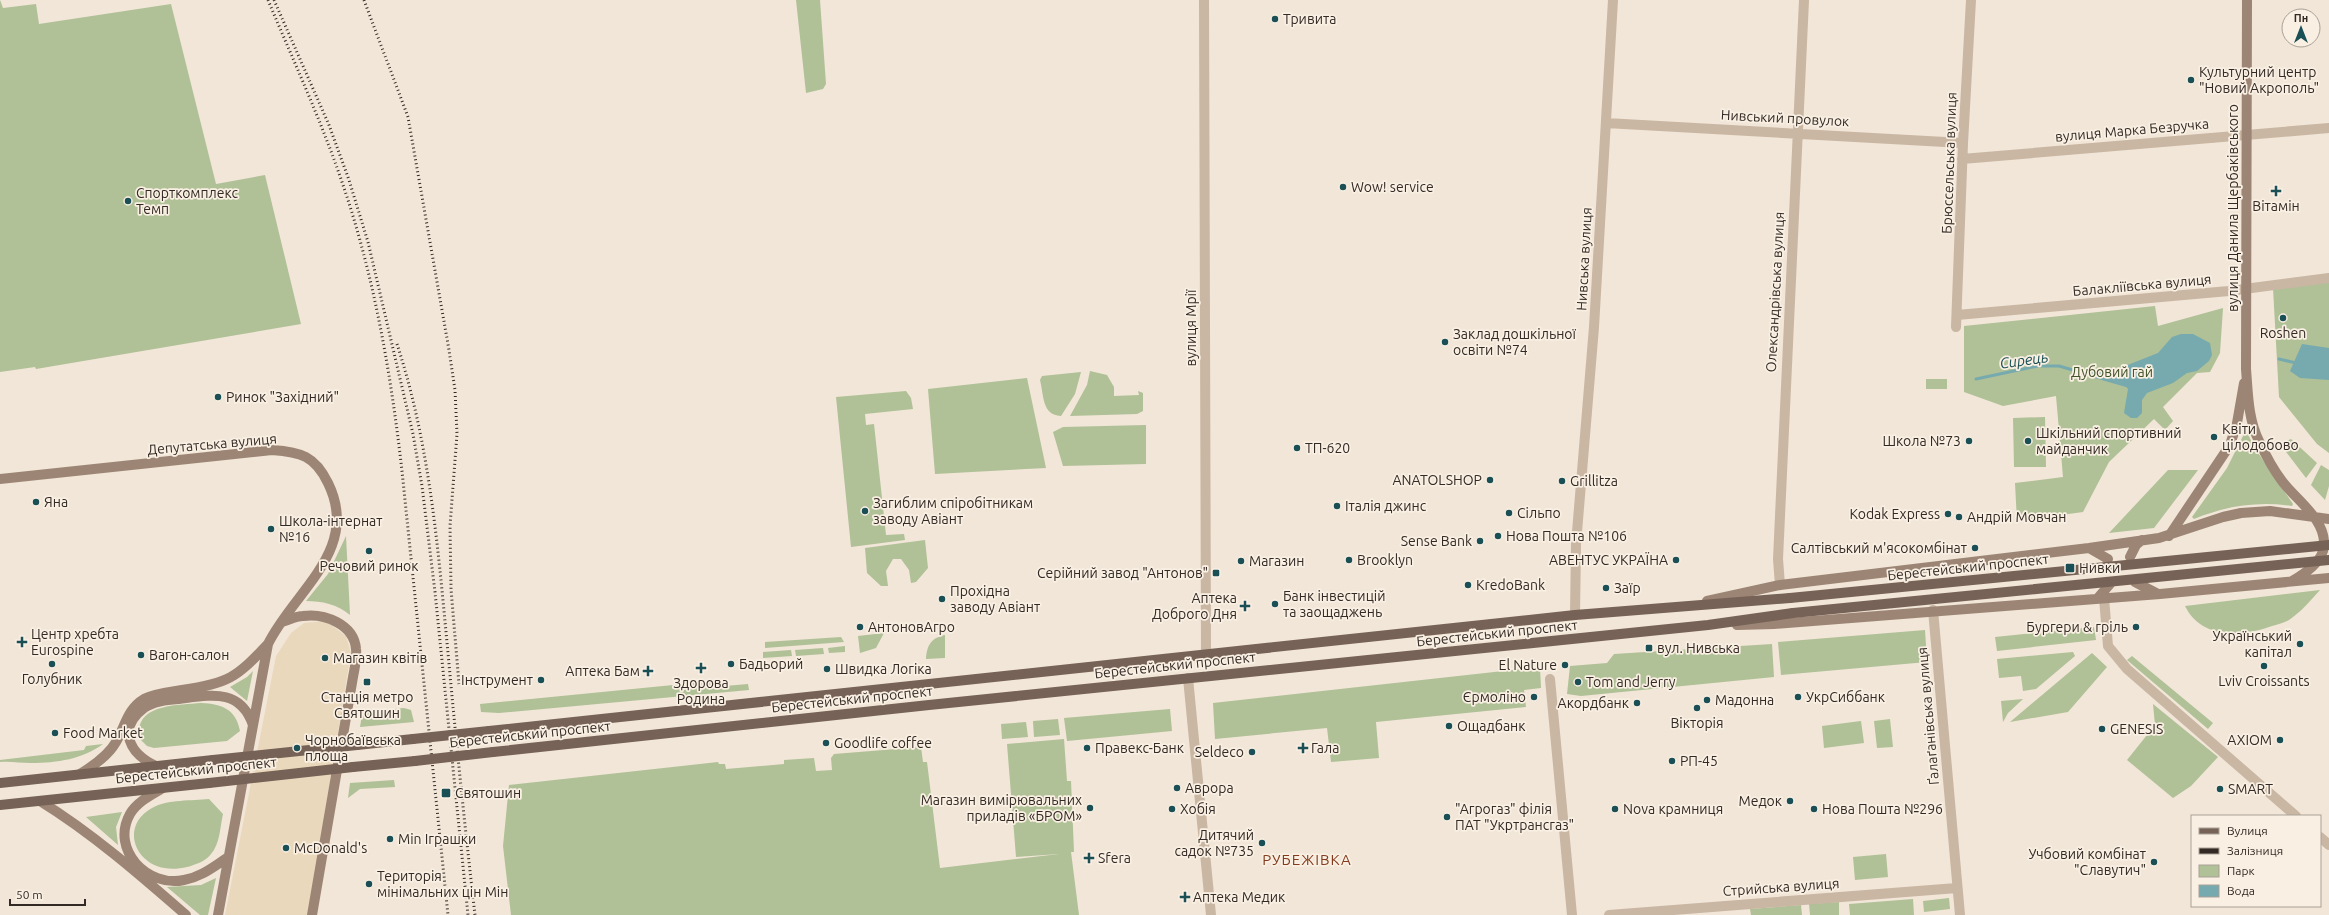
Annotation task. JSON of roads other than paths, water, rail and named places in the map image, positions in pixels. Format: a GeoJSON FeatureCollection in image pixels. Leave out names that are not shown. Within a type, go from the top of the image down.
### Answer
{"type":"FeatureCollection","features":[{"type":"Feature","properties":{"kind":"main road","name":"вулиця Данила Щербаківського"},"geometry":{"type":"LineString","coordinates":[[2247,0],[2246,369],[2250,409],[2258,440],[2282,481],[2314,517],[2323,537],[2324,546],[2321,556],[2306,573],[2291,582]]}},
{"type":"Feature","properties":{"kind":"main road","name":"вулиця Данила Щербаківського"},"geometry":{"type":"LineString","coordinates":[[2169,536],[2230,445],[2237,423],[2246,369]]}},
{"type":"Feature","properties":{"kind":"main road","name":"Депутатська вулиця"},"geometry":{"type":"LineString","coordinates":[[0,479],[272,450],[296,452],[306,457],[317,464],[324,474],[333,493],[338,520],[330,553],[319,572],[282,622]]}},
{"type":"Feature","properties":{"kind":"main road","name":"Берестейський проспект"},"geometry":{"type":"LineString","coordinates":[[1682,607],[1780,585],[2089,548],[2169,536],[2223,517],[2241,513],[2270,511],[2314,517]]}},
{"type":"Feature","properties":{"kind":"main road"},"geometry":{"type":"LineString","coordinates":[[2314,517],[2329,519]]}},
{"type":"Feature","properties":{"kind":"main road"},"geometry":{"type":"LineString","coordinates":[[2130,557],[2136,545],[2142,540]]}},
{"type":"Feature","properties":{"kind":"main road","name":"Берестейський проспект"},"geometry":{"type":"LineString","coordinates":[[0,783],[1574,616],[1790,598],[2329,545]]}},
{"type":"Feature","properties":{"kind":"main road"},"geometry":{"type":"LineString","coordinates":[[2089,548],[2108,559]]}},
{"type":"Feature","properties":{"kind":"main road","name":"Берестейський проспект"},"geometry":{"type":"LineString","coordinates":[[0,805],[1188,678],[1708,625],[1792,614],[2329,560]]}},
{"type":"Feature","properties":{"kind":"main road"},"geometry":{"type":"LineString","coordinates":[[2291,582],[2329,578]]}},
{"type":"Feature","properties":{"kind":"main road"},"geometry":{"type":"LineString","coordinates":[[2135,582],[2160,594]]}},
{"type":"Feature","properties":{"kind":"main road","name":"Берестейський проспект"},"geometry":{"type":"LineString","coordinates":[[1708,625],[1774,624],[1933,610],[2160,594],[2291,582]]}},
{"type":"Feature","properties":{"kind":"main road"},"geometry":{"type":"LineString","coordinates":[[2100,598],[2110,584]]}},
{"type":"Feature","properties":{"kind":"main road"},"geometry":{"type":"LineString","coordinates":[[80,774],[110,751],[126,718],[134,707],[144,699],[156,695],[211,686],[228,680],[241,672],[268,644],[282,622],[303,616],[329,618],[345,628],[353,637],[356,647],[353,677],[312,915]]}},
{"type":"Feature","properties":{"kind":"main road"},"geometry":{"type":"LineString","coordinates":[[218,915],[227,858],[268,644]]}},
{"type":"Feature","properties":{"kind":"main road"},"geometry":{"type":"LineString","coordinates":[[156,766],[144,761],[134,753],[129,743],[129,733],[136,716],[144,708],[158,702],[210,695],[223,696],[236,701],[248,711],[253,726]]}},
{"type":"Feature","properties":{"kind":"main road"},"geometry":{"type":"LineString","coordinates":[[163,788],[144,799],[135,808],[127,822],[125,838],[131,859],[147,873],[161,880],[183,881],[205,873],[227,858]]}},
{"type":"Feature","properties":{"kind":"main road"},"geometry":{"type":"LineString","coordinates":[[40,801],[64,815],[120,859],[186,915]]}},
{"type":"Feature","properties":{"kind":"street","name":"вулиця Мрії"},"geometry":{"type":"LineString","coordinates":[[1204,0],[1206,655]]}},
{"type":"Feature","properties":{"kind":"street","name":"Нивська вулиця"},"geometry":{"type":"LineString","coordinates":[[1574,616],[1576,544],[1593,333],[1613,0]]}},
{"type":"Feature","properties":{"kind":"street","name":"Олександрівська вулиця"},"geometry":{"type":"LineString","coordinates":[[1780,585],[1778,559],[1796,132],[1804,0]]}},
{"type":"Feature","properties":{"kind":"street","name":"Брюссельська вулиця"},"geometry":{"type":"LineString","coordinates":[[1956,327],[1962,159],[1971,0]]}},
{"type":"Feature","properties":{"kind":"street","name":"Нивський провулок"},"geometry":{"type":"LineString","coordinates":[[1606,123],[1796,132],[1963,143]]}},
{"type":"Feature","properties":{"kind":"street","name":"вулиця Марка Безручка"},"geometry":{"type":"LineString","coordinates":[[1962,159],[2329,128]]}},
{"type":"Feature","properties":{"kind":"street","name":"Балакліївська вулиця"},"geometry":{"type":"LineString","coordinates":[[1957,316],[2246,288],[2329,278]]}},
{"type":"Feature","properties":{"kind":"street"},"geometry":{"type":"LineString","coordinates":[[2100,598],[2108,646],[2127,669],[2295,815]]}},
{"type":"Feature","properties":{"kind":"street","name":"Ґалаґанівська вулиця"},"geometry":{"type":"LineString","coordinates":[[1933,610],[1960,915]]}},
{"type":"Feature","properties":{"kind":"street"},"geometry":{"type":"LineString","coordinates":[[1188,678],[1211,915]]}},
{"type":"Feature","properties":{"kind":"street"},"geometry":{"type":"LineString","coordinates":[[1550,679],[1572,915]]}},
{"type":"Feature","properties":{"kind":"street"},"geometry":{"type":"LineString","coordinates":[[2321,838],[2329,845]]}},
{"type":"Feature","properties":{"kind":"street","name":"Стрийська вулиця"},"geometry":{"type":"LineString","coordinates":[[1608,915],[1957,888]]}},
{"type":"Feature","properties":{"kind":"water"},"geometry":{"type":"Polygon","coordinates":[[[2181,334],[2193,334],[2210,343],[2212,355],[2209,361],[2197,371],[2187,373],[2173,383],[2147,393],[2142,400],[2142,413],[2137,418],[2131,418],[2124,413],[2128,389],[2123,383],[2084,372],[2115,370],[2158,353],[2172,337],[2181,334]]]}},
{"type":"Feature","properties":{"kind":"water"},"geometry":{"type":"Polygon","coordinates":[[[2302,344],[2329,348],[2329,380],[2300,378],[2290,371],[2302,344]]]}},
{"type":"Feature","properties":{"kind":"waterway","name":"Сирець"},"geometry":{"type":"LineString","coordinates":[[2279,359],[2296,363]]}},
{"type":"Feature","properties":{"kind":"waterway","name":"Сирець"},"geometry":{"type":"LineString","coordinates":[[1976,379],[2038,366],[2059,366],[2128,386]]}},
{"type":"Feature","properties":{"kind":"railway"},"geometry":{"type":"LineString","coordinates":[[268,0],[316,113],[342,182],[363,253],[380,325],[398,435],[448,915]]}},
{"type":"Feature","properties":{"kind":"railway"},"geometry":{"type":"LineString","coordinates":[[274,0],[329,125],[349,180],[368,242],[413,434],[422,486],[435,592],[468,915]]}},
{"type":"Feature","properties":{"kind":"railway"},"geometry":{"type":"LineString","coordinates":[[364,0],[408,117],[455,390],[457,434],[450,526],[451,589],[459,684]]}},
{"type":"Feature","properties":{"kind":"railway"},"geometry":{"type":"LineString","coordinates":[[397,344],[417,420],[431,497],[475,915]]}},
{"type":"Feature","properties":{"kind":"place","name":"Тривита"},"geometry":{"type":"Point","coordinates":[1275,19]}},
{"type":"Feature","properties":{"kind":"place","name":"Культурний центр \"Новий Акрополь\""},"geometry":{"type":"Point","coordinates":[2191,80]}},
{"type":"Feature","properties":{"kind":"place","name":"Wow! service"},"geometry":{"type":"Point","coordinates":[1343,187]}},
{"type":"Feature","properties":{"kind":"place","name":"Вітамін"},"geometry":{"type":"Point","coordinates":[2276,191]}},
{"type":"Feature","properties":{"kind":"place","name":"Спорткомплекс Темп"},"geometry":{"type":"Point","coordinates":[128,201]}},
{"type":"Feature","properties":{"kind":"place","name":"Roshen"},"geometry":{"type":"Point","coordinates":[2283,318]}},
{"type":"Feature","properties":{"kind":"place","name":"Заклад дошкільної освіти №74"},"geometry":{"type":"Point","coordinates":[1445,342]}},
{"type":"Feature","properties":{"kind":"place","name":"Ринок \"Західний\""},"geometry":{"type":"Point","coordinates":[218,397]}},
{"type":"Feature","properties":{"kind":"place","name":"Квіти цілодобово"},"geometry":{"type":"Point","coordinates":[2214,437]}},
{"type":"Feature","properties":{"kind":"place","name":"Школа №73"},"geometry":{"type":"Point","coordinates":[1969,441]}},
{"type":"Feature","properties":{"kind":"place","name":"Шкільний спортивний майданчик"},"geometry":{"type":"Point","coordinates":[2028,441]}},
{"type":"Feature","properties":{"kind":"place","name":"ТП-620"},"geometry":{"type":"Point","coordinates":[1297,448]}},
{"type":"Feature","properties":{"kind":"place","name":"ANATOLSHOP"},"geometry":{"type":"Point","coordinates":[1490,480]}},
{"type":"Feature","properties":{"kind":"place","name":"Grillitza"},"geometry":{"type":"Point","coordinates":[1562,481]}},
{"type":"Feature","properties":{"kind":"place","name":"Яна"},"geometry":{"type":"Point","coordinates":[36,502]}},
{"type":"Feature","properties":{"kind":"place","name":"Італія джинс"},"geometry":{"type":"Point","coordinates":[1337,506]}},
{"type":"Feature","properties":{"kind":"place","name":"Загиблим спіробітникам заводу Авіант"},"geometry":{"type":"Point","coordinates":[865,511]}},
{"type":"Feature","properties":{"kind":"place","name":"Сільпо"},"geometry":{"type":"Point","coordinates":[1509,513]}},
{"type":"Feature","properties":{"kind":"place","name":"Kodak Express"},"geometry":{"type":"Point","coordinates":[1948,514]}},
{"type":"Feature","properties":{"kind":"place","name":"Андрій Мовчан"},"geometry":{"type":"Point","coordinates":[1959,517]}},
{"type":"Feature","properties":{"kind":"place","name":"Школа-інтернат №16"},"geometry":{"type":"Point","coordinates":[271,529]}},
{"type":"Feature","properties":{"kind":"place","name":"Нова Пошта №106"},"geometry":{"type":"Point","coordinates":[1498,536]}},
{"type":"Feature","properties":{"kind":"place","name":"Sense Bank"},"geometry":{"type":"Point","coordinates":[1480,541]}},
{"type":"Feature","properties":{"kind":"place","name":"Салтівський м'ясокомбінат"},"geometry":{"type":"Point","coordinates":[1975,548]}},
{"type":"Feature","properties":{"kind":"place","name":"Речовий ринок"},"geometry":{"type":"Point","coordinates":[369,551]}},
{"type":"Feature","properties":{"kind":"place","name":"Brooklyn"},"geometry":{"type":"Point","coordinates":[1349,560]}},
{"type":"Feature","properties":{"kind":"place","name":"АВЕНТУС УКРАЇНА"},"geometry":{"type":"Point","coordinates":[1676,560]}},
{"type":"Feature","properties":{"kind":"place","name":"Магазин"},"geometry":{"type":"Point","coordinates":[1241,561]}},
{"type":"Feature","properties":{"kind":"place","name":"Нивки"},"geometry":{"type":"Point","coordinates":[2070,568]}},
{"type":"Feature","properties":{"kind":"place","name":"Серійний завод \"Антонов\""},"geometry":{"type":"Point","coordinates":[1216,573]}},
{"type":"Feature","properties":{"kind":"place","name":"KredoBank"},"geometry":{"type":"Point","coordinates":[1468,585]}},
{"type":"Feature","properties":{"kind":"place","name":"Заїр"},"geometry":{"type":"Point","coordinates":[1606,588]}},
{"type":"Feature","properties":{"kind":"place","name":"Прохідна заводу Авіант"},"geometry":{"type":"Point","coordinates":[942,599]}},
{"type":"Feature","properties":{"kind":"place","name":"Банк інвестицій та заощаджень"},"geometry":{"type":"Point","coordinates":[1275,604]}},
{"type":"Feature","properties":{"kind":"place","name":"Аптека Доброго Дня"},"geometry":{"type":"Point","coordinates":[1245,606]}},
{"type":"Feature","properties":{"kind":"place","name":"АнтоновАгро"},"geometry":{"type":"Point","coordinates":[860,627]}},
{"type":"Feature","properties":{"kind":"place","name":"Бургери & гріль"},"geometry":{"type":"Point","coordinates":[2136,627]}},
{"type":"Feature","properties":{"kind":"place","name":"Центр хребта Eurospine"},"geometry":{"type":"Point","coordinates":[22,642]}},
{"type":"Feature","properties":{"kind":"place","name":"Український капітал"},"geometry":{"type":"Point","coordinates":[2300,644]}},
{"type":"Feature","properties":{"kind":"place","name":"вул. Нивська"},"geometry":{"type":"Point","coordinates":[1649,648]}},
{"type":"Feature","properties":{"kind":"place","name":"Вагон-салон"},"geometry":{"type":"Point","coordinates":[141,655]}},
{"type":"Feature","properties":{"kind":"place","name":"Магазин квiтiв"},"geometry":{"type":"Point","coordinates":[325,658]}},
{"type":"Feature","properties":{"kind":"place","name":"Голубник"},"geometry":{"type":"Point","coordinates":[52,664]}},
{"type":"Feature","properties":{"kind":"place","name":"Бадьорий"},"geometry":{"type":"Point","coordinates":[731,664]}},
{"type":"Feature","properties":{"kind":"place","name":"El Nature"},"geometry":{"type":"Point","coordinates":[1565,665]}},
{"type":"Feature","properties":{"kind":"place","name":"Lviv Croissants"},"geometry":{"type":"Point","coordinates":[2264,666]}},
{"type":"Feature","properties":{"kind":"place","name":"Здорова Родина"},"geometry":{"type":"Point","coordinates":[701,668]}},
{"type":"Feature","properties":{"kind":"place","name":"Швидка Логіка"},"geometry":{"type":"Point","coordinates":[827,669]}},
{"type":"Feature","properties":{"kind":"place","name":"Аптека Бам"},"geometry":{"type":"Point","coordinates":[648,671]}},
{"type":"Feature","properties":{"kind":"place","name":"Інструмент"},"geometry":{"type":"Point","coordinates":[541,680]}},
{"type":"Feature","properties":{"kind":"place","name":"Станція метро Святошин"},"geometry":{"type":"Point","coordinates":[367,682]}},
{"type":"Feature","properties":{"kind":"place","name":"Tom and Jerry"},"geometry":{"type":"Point","coordinates":[1578,682]}},
{"type":"Feature","properties":{"kind":"place","name":"Єрмоліно"},"geometry":{"type":"Point","coordinates":[1534,697]}},
{"type":"Feature","properties":{"kind":"place","name":"УкрСиббанк"},"geometry":{"type":"Point","coordinates":[1798,697]}},
{"type":"Feature","properties":{"kind":"place","name":"Мадонна"},"geometry":{"type":"Point","coordinates":[1707,700]}},
{"type":"Feature","properties":{"kind":"place","name":"Акордбанк"},"geometry":{"type":"Point","coordinates":[1637,703]}},
{"type":"Feature","properties":{"kind":"place","name":"Вікторія"},"geometry":{"type":"Point","coordinates":[1697,708]}},
{"type":"Feature","properties":{"kind":"place","name":"Ощадбанк"},"geometry":{"type":"Point","coordinates":[1449,726]}},
{"type":"Feature","properties":{"kind":"place","name":"GENESIS"},"geometry":{"type":"Point","coordinates":[2102,729]}},
{"type":"Feature","properties":{"kind":"place","name":"Food Market"},"geometry":{"type":"Point","coordinates":[55,733]}},
{"type":"Feature","properties":{"kind":"place","name":"AXIOM"},"geometry":{"type":"Point","coordinates":[2280,740]}},
{"type":"Feature","properties":{"kind":"place","name":"Goodlife coffee"},"geometry":{"type":"Point","coordinates":[826,743]}},
{"type":"Feature","properties":{"kind":"place","name":"Чорнобаївська площа"},"geometry":{"type":"Point","coordinates":[297,748]}},
{"type":"Feature","properties":{"kind":"place","name":"Правекс-Банк"},"geometry":{"type":"Point","coordinates":[1087,748]}},
{"type":"Feature","properties":{"kind":"place","name":"Гала"},"geometry":{"type":"Point","coordinates":[1303,748]}},
{"type":"Feature","properties":{"kind":"place","name":"Seldeco"},"geometry":{"type":"Point","coordinates":[1252,752]}},
{"type":"Feature","properties":{"kind":"place","name":"РП-45"},"geometry":{"type":"Point","coordinates":[1672,761]}},
{"type":"Feature","properties":{"kind":"place","name":"Аврора"},"geometry":{"type":"Point","coordinates":[1177,788]}},
{"type":"Feature","properties":{"kind":"place","name":"SMART"},"geometry":{"type":"Point","coordinates":[2220,789]}},
{"type":"Feature","properties":{"kind":"place","name":"Святошин"},"geometry":{"type":"Point","coordinates":[446,793]}},
{"type":"Feature","properties":{"kind":"place","name":"Медок"},"geometry":{"type":"Point","coordinates":[1790,801]}},
{"type":"Feature","properties":{"kind":"place","name":"Магазин вимірювальних приладів «БРОМ»"},"geometry":{"type":"Point","coordinates":[1090,808]}},
{"type":"Feature","properties":{"kind":"place","name":"Хобія"},"geometry":{"type":"Point","coordinates":[1172,809]}},
{"type":"Feature","properties":{"kind":"place","name":"Nova крамниця"},"geometry":{"type":"Point","coordinates":[1615,809]}},
{"type":"Feature","properties":{"kind":"place","name":"Нова Пошта №296"},"geometry":{"type":"Point","coordinates":[1814,809]}},
{"type":"Feature","properties":{"kind":"place","name":"\"Агрогаз\" філія ПАТ \"Укртрансгаз\""},"geometry":{"type":"Point","coordinates":[1447,817]}},
{"type":"Feature","properties":{"kind":"place","name":"Min Іграшки"},"geometry":{"type":"Point","coordinates":[390,839]}},
{"type":"Feature","properties":{"kind":"place","name":"Дитячий садок №735"},"geometry":{"type":"Point","coordinates":[1262,843]}},
{"type":"Feature","properties":{"kind":"place","name":"McDonald's"},"geometry":{"type":"Point","coordinates":[286,848]}},
{"type":"Feature","properties":{"kind":"place","name":"Sfera"},"geometry":{"type":"Point","coordinates":[1089,858]}},
{"type":"Feature","properties":{"kind":"place","name":"Учбовий комбінат \"Славутич\""},"geometry":{"type":"Point","coordinates":[2154,862]}},
{"type":"Feature","properties":{"kind":"place","name":"Територія мінімальних цін Мін"},"geometry":{"type":"Point","coordinates":[369,884]}},
{"type":"Feature","properties":{"kind":"place","name":"Аптека Медик"},"geometry":{"type":"Point","coordinates":[1185,897]}},
{"type":"Feature","properties":{"kind":"district","name":"РУБЕЖІВКА"},"geometry":{"type":"Point","coordinates":[1307,859]}},
{"type":"Feature","properties":{"kind":"park label","name":"Дубовий гай"},"geometry":{"type":"Point","coordinates":[2112,372]}}]}
